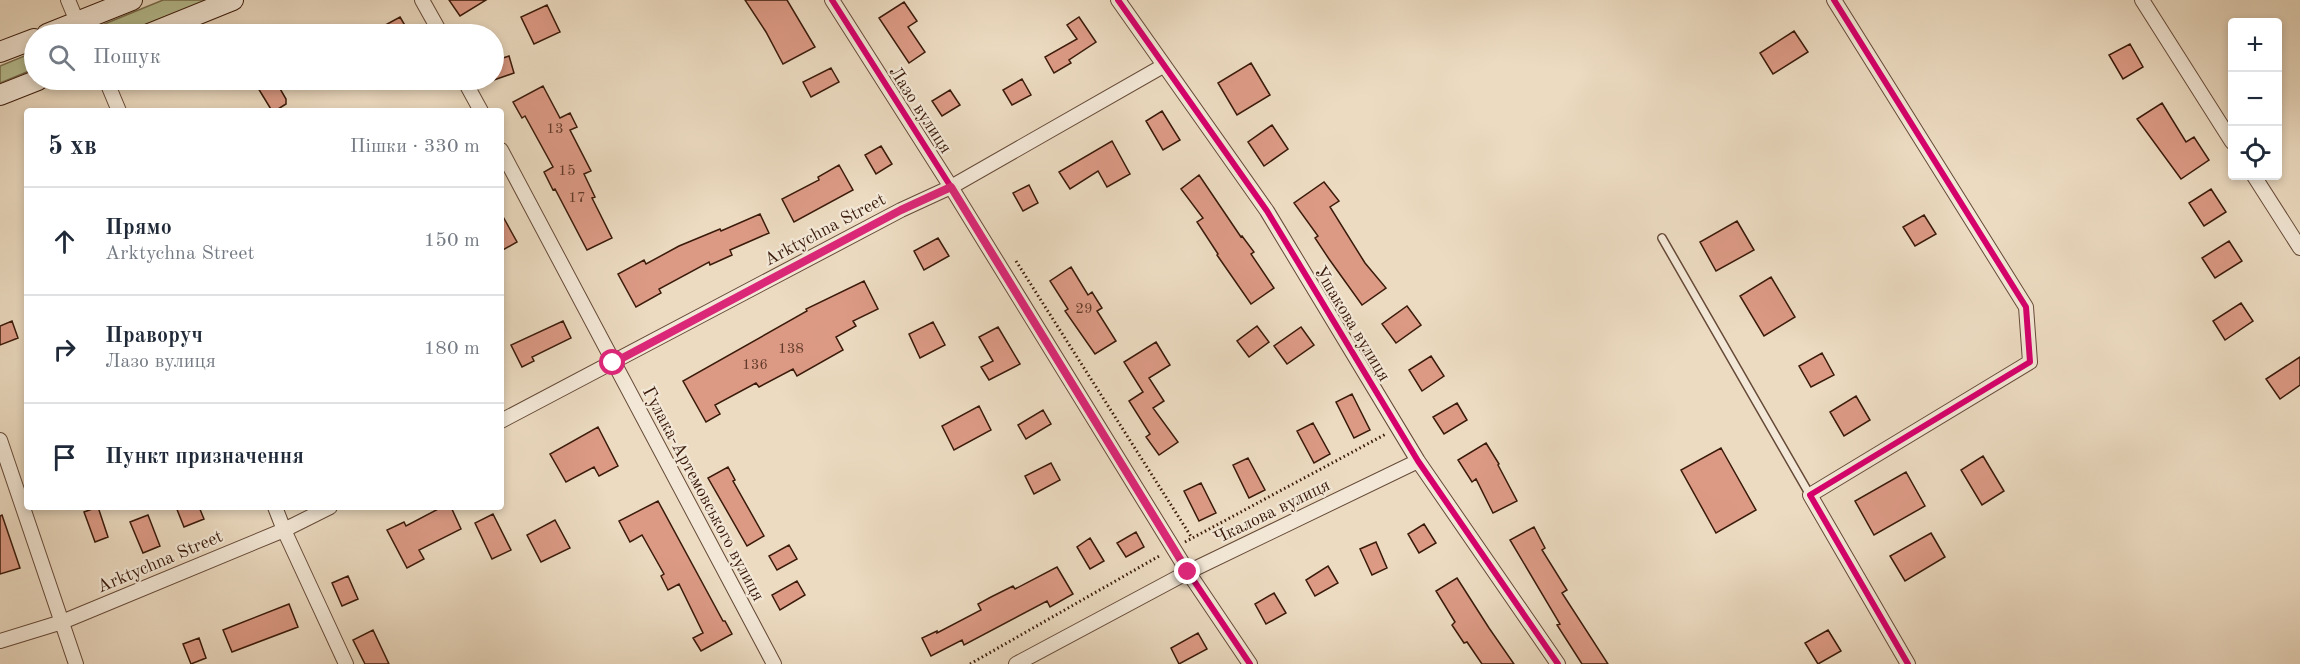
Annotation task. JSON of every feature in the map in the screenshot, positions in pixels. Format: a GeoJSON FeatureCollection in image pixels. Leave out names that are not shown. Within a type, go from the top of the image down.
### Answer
{"type":"FeatureCollection","features":[{"type":"Feature","properties":{"kind":"main road"},"geometry":{"type":"LineString","coordinates":[[78,24],[132,0]]}},
{"type":"Feature","properties":{"kind":"main road"},"geometry":{"type":"LineString","coordinates":[[174,24],[233,0]]}},
{"type":"Feature","properties":{"kind":"main road"},"geometry":{"type":"LineString","coordinates":[[0,52],[24,43]]}},
{"type":"Feature","properties":{"kind":"main road"},"geometry":{"type":"LineString","coordinates":[[0,95],[24,86]]}},
{"type":"Feature","properties":{"kind":"street"},"geometry":{"type":"LineString","coordinates":[[68,0],[78,24]]}},
{"type":"Feature","properties":{"kind":"street"},"geometry":{"type":"LineString","coordinates":[[422,0],[435,24]]}},
{"type":"Feature","properties":{"kind":"street","name":"Лазо вулиця"},"geometry":{"type":"LineString","coordinates":[[832,0],[951,187],[1188,572],[1250,664]]}},
{"type":"Feature","properties":{"kind":"street","name":"Ушакова вулиця"},"geometry":{"type":"LineString","coordinates":[[1118,0],[1267,212],[1418,461],[1558,664]]}},
{"type":"Feature","properties":{"kind":"street"},"geometry":{"type":"LineString","coordinates":[[1834,0],[2026,307],[2030,362],[1810,495],[1908,664]]}},
{"type":"Feature","properties":{"kind":"street"},"geometry":{"type":"LineString","coordinates":[[2142,0],[2228,136]]}},
{"type":"Feature","properties":{"kind":"street","name":"Arktychna Street"},"geometry":{"type":"LineString","coordinates":[[504,419],[901,210],[951,187],[1163,66]]}},
{"type":"Feature","properties":{"kind":"street"},"geometry":{"type":"LineString","coordinates":[[110,90],[118,108]]}},
{"type":"Feature","properties":{"kind":"street"},"geometry":{"type":"LineString","coordinates":[[469,90],[479,108]]}},
{"type":"Feature","properties":{"kind":"street","name":"Гулака-Артемовського вулиця"},"geometry":{"type":"LineString","coordinates":[[504,156],[774,664]]}},
{"type":"Feature","properties":{"kind":"street"},"geometry":{"type":"LineString","coordinates":[[2257,180],[2300,248]]}},
{"type":"Feature","properties":{"kind":"street"},"geometry":{"type":"LineString","coordinates":[[0,440],[76,664]]}},
{"type":"Feature","properties":{"kind":"street","name":"Чкалова вулиця"},"geometry":{"type":"LineString","coordinates":[[1016,664],[1188,572],[1418,461]]}},
{"type":"Feature","properties":{"kind":"street"},"geometry":{"type":"LineString","coordinates":[[276,510],[346,664]]}},
{"type":"Feature","properties":{"kind":"street","name":"Arktychna Street"},"geometry":{"type":"LineString","coordinates":[[0,641],[62,622],[284,530],[324,510]]}},
{"type":"Feature","properties":{"kind":"lane"},"geometry":{"type":"LineString","coordinates":[[1662,238],[1810,495]]}},
{"type":"Feature","properties":{"kind":"path"},"geometry":{"type":"LineString","coordinates":[[1015,259],[1192,538]]}},
{"type":"Feature","properties":{"kind":"path"},"geometry":{"type":"LineString","coordinates":[[970,664],[1192,538],[1398,428]]}},
{"type":"Feature","properties":{"kind":"green space"},"geometry":{"type":"Polygon","coordinates":[[[163,0],[208,0],[149,24],[104,24],[163,0]]]}},
{"type":"Feature","properties":{"kind":"green space"},"geometry":{"type":"Polygon","coordinates":[[[24,56],[24,73],[0,83],[0,66],[24,56]]]}},
{"type":"Feature","properties":{"kind":"building"},"geometry":{"type":"Polygon","coordinates":[[[449,0],[486,0],[460,16],[449,0]]]}},
{"type":"Feature","properties":{"kind":"building"},"geometry":{"type":"Polygon","coordinates":[[[745,0],[787,0],[815,47],[783,64],[745,0]]]}},
{"type":"Feature","properties":{"kind":"building"},"geometry":{"type":"Polygon","coordinates":[[[904,2],[917,21],[908,27],[925,52],[909,63],[879,18],[904,2]]]}},
{"type":"Feature","properties":{"kind":"building"},"geometry":{"type":"Polygon","coordinates":[[[547,5],[560,32],[534,44],[521,17],[547,5]]]}},
{"type":"Feature","properties":{"kind":"building"},"geometry":{"type":"Polygon","coordinates":[[[400,17],[404,24],[387,24],[400,17]]]}},
{"type":"Feature","properties":{"kind":"building"},"geometry":{"type":"Polygon","coordinates":[[[1079,17],[1096,42],[1069,60],[1071,63],[1054,73],[1045,57],[1077,39],[1067,25],[1079,17]]]}},
{"type":"Feature","properties":{"kind":"building"},"geometry":{"type":"Polygon","coordinates":[[[1794,31],[1808,52],[1773,74],[1760,53],[1794,31]]]}},
{"type":"Feature","properties":{"kind":"building"},"geometry":{"type":"Polygon","coordinates":[[[2130,44],[2143,67],[2123,79],[2109,55],[2130,44]]]}},
{"type":"Feature","properties":{"kind":"building"},"geometry":{"type":"Polygon","coordinates":[[[509,56],[514,73],[504,76],[504,58],[509,56]]]}},
{"type":"Feature","properties":{"kind":"building"},"geometry":{"type":"Polygon","coordinates":[[[1251,63],[1270,95],[1237,115],[1218,83],[1251,63]]]}},
{"type":"Feature","properties":{"kind":"building"},"geometry":{"type":"Polygon","coordinates":[[[831,68],[839,82],[811,97],[803,82],[831,68]]]}},
{"type":"Feature","properties":{"kind":"building"},"geometry":{"type":"Polygon","coordinates":[[[1022,79],[1031,95],[1012,105],[1003,90],[1022,79]]]}},
{"type":"Feature","properties":{"kind":"building"},"geometry":{"type":"Polygon","coordinates":[[[543,86],[560,118],[570,113],[577,127],[570,130],[591,171],[584,174],[595,197],[592,198],[612,238],[587,250],[544,172],[553,167],[525,116],[522,118],[513,102],[543,86]]]}},
{"type":"Feature","properties":{"kind":"building"},"geometry":{"type":"Polygon","coordinates":[[[259,90],[281,90],[286,104],[280,108],[270,108],[259,90]]]}},
{"type":"Feature","properties":{"kind":"building"},"geometry":{"type":"Polygon","coordinates":[[[950,90],[960,105],[942,116],[932,101],[950,90]]]}},
{"type":"Feature","properties":{"kind":"building"},"geometry":{"type":"Polygon","coordinates":[[[2162,103],[2186,142],[2194,137],[2209,160],[2181,179],[2137,119],[2162,103]]]}},
{"type":"Feature","properties":{"kind":"building"},"geometry":{"type":"Polygon","coordinates":[[[1162,111],[1180,140],[1163,150],[1146,121],[1162,111]]]}},
{"type":"Feature","properties":{"kind":"building"},"geometry":{"type":"Polygon","coordinates":[[[1272,125],[1288,149],[1264,166],[1248,142],[1272,125]]]}},
{"type":"Feature","properties":{"kind":"building"},"geometry":{"type":"Polygon","coordinates":[[[1112,141],[1130,174],[1107,187],[1098,171],[1070,189],[1059,172],[1112,141]]]}},
{"type":"Feature","properties":{"kind":"building"},"geometry":{"type":"Polygon","coordinates":[[[881,146],[892,164],[876,174],[865,155],[881,146]]]}},
{"type":"Feature","properties":{"kind":"building"},"geometry":{"type":"Polygon","coordinates":[[[839,165],[853,190],[794,222],[782,199],[819,180],[818,177],[839,165]]]}},
{"type":"Feature","properties":{"kind":"building"},"geometry":{"type":"Polygon","coordinates":[[[1199,175],[1241,237],[1254,252],[1251,254],[1274,288],[1251,304],[1197,222],[1203,218],[1181,189],[1199,175]]]}},
{"type":"Feature","properties":{"kind":"building"},"geometry":{"type":"Polygon","coordinates":[[[1324,182],[1339,201],[1330,207],[1365,263],[1386,288],[1362,305],[1315,238],[1318,236],[1294,203],[1324,182]]]}},
{"type":"Feature","properties":{"kind":"building"},"geometry":{"type":"Polygon","coordinates":[[[1029,185],[1038,203],[1023,211],[1013,193],[1029,185]]]}},
{"type":"Feature","properties":{"kind":"building"},"geometry":{"type":"Polygon","coordinates":[[[2211,189],[2226,212],[2204,226],[2189,203],[2211,189]]]}},
{"type":"Feature","properties":{"kind":"building"},"geometry":{"type":"Polygon","coordinates":[[[760,214],[769,233],[730,250],[732,255],[710,265],[709,262],[659,289],[661,293],[636,307],[618,274],[644,260],[646,264],[679,246],[760,214]]]}},
{"type":"Feature","properties":{"kind":"building"},"geometry":{"type":"Polygon","coordinates":[[[1924,215],[1936,234],[1915,246],[1903,227],[1924,215]]]}},
{"type":"Feature","properties":{"kind":"building"},"geometry":{"type":"Polygon","coordinates":[[[504,218],[517,242],[504,249],[504,218]]]}},
{"type":"Feature","properties":{"kind":"building"},"geometry":{"type":"Polygon","coordinates":[[[1737,221],[1754,250],[1716,271],[1700,242],[1737,221]]]}},
{"type":"Feature","properties":{"kind":"building"},"geometry":{"type":"Polygon","coordinates":[[[938,238],[949,256],[924,270],[914,251],[938,238]]]}},
{"type":"Feature","properties":{"kind":"building"},"geometry":{"type":"Polygon","coordinates":[[[2229,241],[2242,261],[2215,278],[2202,258],[2229,241]]]}},
{"type":"Feature","properties":{"kind":"building"},"geometry":{"type":"Polygon","coordinates":[[[1071,267],[1088,295],[1092,292],[1102,308],[1097,311],[1116,341],[1095,354],[1065,311],[1068,309],[1050,281],[1071,267]]]}},
{"type":"Feature","properties":{"kind":"building"},"geometry":{"type":"Polygon","coordinates":[[[1771,277],[1795,317],[1764,336],[1740,296],[1771,277]]]}},
{"type":"Feature","properties":{"kind":"building"},"geometry":{"type":"Polygon","coordinates":[[[864,281],[878,309],[853,321],[856,326],[836,337],[843,350],[797,376],[793,369],[759,387],[756,383],[715,405],[720,414],[706,422],[683,381],[807,311],[806,309],[864,281]]]}},
{"type":"Feature","properties":{"kind":"building"},"geometry":{"type":"Polygon","coordinates":[[[2241,303],[2253,321],[2225,340],[2213,321],[2241,303]]]}},
{"type":"Feature","properties":{"kind":"building"},"geometry":{"type":"Polygon","coordinates":[[[1407,306],[1421,325],[1396,343],[1382,324],[1407,306]]]}},
{"type":"Feature","properties":{"kind":"building"},"geometry":{"type":"Polygon","coordinates":[[[12,321],[18,338],[0,345],[0,326],[12,321]]]}},
{"type":"Feature","properties":{"kind":"building"},"geometry":{"type":"Polygon","coordinates":[[[563,321],[571,338],[532,357],[534,361],[522,367],[511,345],[563,321]]]}},
{"type":"Feature","properties":{"kind":"building"},"geometry":{"type":"Polygon","coordinates":[[[933,322],[945,345],[920,358],[909,334],[933,322]]]}},
{"type":"Feature","properties":{"kind":"building"},"geometry":{"type":"Polygon","coordinates":[[[1257,326],[1269,342],[1249,357],[1237,341],[1257,326]]]}},
{"type":"Feature","properties":{"kind":"building"},"geometry":{"type":"Polygon","coordinates":[[[998,327],[1020,364],[989,380],[981,367],[993,361],[979,337],[998,327]]]}},
{"type":"Feature","properties":{"kind":"building"},"geometry":{"type":"Polygon","coordinates":[[[1301,327],[1314,345],[1287,364],[1274,346],[1301,327]]]}},
{"type":"Feature","properties":{"kind":"building"},"geometry":{"type":"Polygon","coordinates":[[[1156,342],[1170,365],[1149,378],[1164,401],[1153,408],[1178,442],[1159,455],[1146,437],[1150,434],[1129,401],[1143,392],[1124,362],[1156,342]]]}},
{"type":"Feature","properties":{"kind":"building"},"geometry":{"type":"Polygon","coordinates":[[[1822,353],[1834,375],[1811,387],[1799,366],[1822,353]]]}},
{"type":"Feature","properties":{"kind":"building"},"geometry":{"type":"Polygon","coordinates":[[[1431,356],[1444,376],[1422,391],[1409,370],[1431,356]]]}},
{"type":"Feature","properties":{"kind":"building"},"geometry":{"type":"Polygon","coordinates":[[[2300,357],[2300,385],[2280,399],[2266,379],[2300,357]]]}},
{"type":"Feature","properties":{"kind":"building"},"geometry":{"type":"Polygon","coordinates":[[[1352,394],[1370,430],[1354,438],[1336,402],[1352,394]]]}},
{"type":"Feature","properties":{"kind":"building"},"geometry":{"type":"Polygon","coordinates":[[[1856,396],[1870,420],[1844,436],[1830,412],[1856,396]]]}},
{"type":"Feature","properties":{"kind":"building"},"geometry":{"type":"Polygon","coordinates":[[[1457,403],[1467,420],[1444,434],[1433,417],[1457,403]]]}},
{"type":"Feature","properties":{"kind":"building"},"geometry":{"type":"Polygon","coordinates":[[[979,406],[991,430],[954,450],[942,426],[979,406]]]}},
{"type":"Feature","properties":{"kind":"building"},"geometry":{"type":"Polygon","coordinates":[[[1043,410],[1051,424],[1026,439],[1018,425],[1043,410]]]}},
{"type":"Feature","properties":{"kind":"building"},"geometry":{"type":"Polygon","coordinates":[[[1313,423],[1330,454],[1314,463],[1297,431],[1313,423]]]}},
{"type":"Feature","properties":{"kind":"building"},"geometry":{"type":"Polygon","coordinates":[[[598,427],[618,466],[599,476],[594,467],[566,482],[550,454],[598,427]]]}},
{"type":"Feature","properties":{"kind":"building"},"geometry":{"type":"Polygon","coordinates":[[[1486,443],[1517,501],[1493,513],[1476,479],[1472,482],[1458,460],[1486,443]]]}},
{"type":"Feature","properties":{"kind":"building"},"geometry":{"type":"Polygon","coordinates":[[[1721,448],[1756,510],[1716,533],[1681,470],[1721,448]]]}},
{"type":"Feature","properties":{"kind":"building"},"geometry":{"type":"Polygon","coordinates":[[[1983,456],[2004,491],[1982,505],[1961,470],[1983,456]]]}},
{"type":"Feature","properties":{"kind":"building"},"geometry":{"type":"Polygon","coordinates":[[[1248,458],[1265,490],[1249,498],[1233,465],[1248,458]]]}},
{"type":"Feature","properties":{"kind":"building"},"geometry":{"type":"Polygon","coordinates":[[[1051,463],[1060,480],[1034,494],[1025,476],[1051,463]]]}},
{"type":"Feature","properties":{"kind":"building"},"geometry":{"type":"Polygon","coordinates":[[[728,467],[735,480],[733,481],[764,536],[747,546],[708,478],[728,467]]]}},
{"type":"Feature","properties":{"kind":"building"},"geometry":{"type":"Polygon","coordinates":[[[1906,472],[1925,506],[1874,535],[1855,501],[1906,472]]]}},
{"type":"Feature","properties":{"kind":"building"},"geometry":{"type":"Polygon","coordinates":[[[1201,483],[1216,513],[1199,521],[1184,491],[1201,483]]]}},
{"type":"Feature","properties":{"kind":"building"},"geometry":{"type":"Polygon","coordinates":[[[658,501],[732,634],[701,651],[693,638],[703,633],[679,584],[668,590],[661,576],[664,574],[642,535],[630,542],[619,521],[658,501]]]}},
{"type":"Feature","properties":{"kind":"building"},"geometry":{"type":"Polygon","coordinates":[[[99,510],[108,537],[95,542],[84,512],[99,510]]]}},
{"type":"Feature","properties":{"kind":"building"},"geometry":{"type":"Polygon","coordinates":[[[177,510],[200,510],[204,519],[184,527],[177,510]]]}},
{"type":"Feature","properties":{"kind":"building"},"geometry":{"type":"Polygon","coordinates":[[[436,510],[452,510],[461,529],[419,550],[424,559],[407,568],[387,530],[404,522],[406,526],[436,510]]]}},
{"type":"Feature","properties":{"kind":"building"},"geometry":{"type":"Polygon","coordinates":[[[493,514],[511,550],[492,559],[475,523],[493,514]]]}},
{"type":"Feature","properties":{"kind":"building"},"geometry":{"type":"Polygon","coordinates":[[[2,515],[20,568],[0,574],[0,516],[2,515]]]}},
{"type":"Feature","properties":{"kind":"building"},"geometry":{"type":"Polygon","coordinates":[[[148,515],[160,546],[143,553],[130,522],[148,515]]]}},
{"type":"Feature","properties":{"kind":"building"},"geometry":{"type":"Polygon","coordinates":[[[555,520],[570,548],[541,562],[527,535],[555,520]]]}},
{"type":"Feature","properties":{"kind":"building"},"geometry":{"type":"Polygon","coordinates":[[[1424,524],[1436,543],[1419,553],[1408,534],[1424,524]]]}},
{"type":"Feature","properties":{"kind":"building"},"geometry":{"type":"Polygon","coordinates":[[[1534,527],[1545,548],[1542,550],[1567,590],[1562,593],[1608,664],[1582,664],[1557,625],[1560,624],[1510,540],[1534,527]]]}},
{"type":"Feature","properties":{"kind":"building"},"geometry":{"type":"Polygon","coordinates":[[[1136,532],[1144,547],[1126,557],[1117,543],[1136,532]]]}},
{"type":"Feature","properties":{"kind":"building"},"geometry":{"type":"Polygon","coordinates":[[[1931,533],[1945,557],[1905,581],[1890,556],[1931,533]]]}},
{"type":"Feature","properties":{"kind":"building"},"geometry":{"type":"Polygon","coordinates":[[[1090,538],[1104,561],[1090,569],[1077,547],[1090,538]]]}},
{"type":"Feature","properties":{"kind":"building"},"geometry":{"type":"Polygon","coordinates":[[[1376,542],[1387,568],[1372,575],[1360,549],[1376,542]]]}},
{"type":"Feature","properties":{"kind":"building"},"geometry":{"type":"Polygon","coordinates":[[[789,545],[797,559],[777,570],[769,556],[789,545]]]}},
{"type":"Feature","properties":{"kind":"building"},"geometry":{"type":"Polygon","coordinates":[[[1328,566],[1338,583],[1315,596],[1306,580],[1328,566]]]}},
{"type":"Feature","properties":{"kind":"building"},"geometry":{"type":"Polygon","coordinates":[[[1057,567],[1073,594],[1050,607],[1047,601],[964,645],[962,640],[931,656],[922,638],[937,631],[937,633],[981,610],[978,604],[991,597],[1013,586],[1015,589],[1057,567]]]}},
{"type":"Feature","properties":{"kind":"building"},"geometry":{"type":"Polygon","coordinates":[[[348,576],[358,599],[342,606],[332,583],[348,576]]]}},
{"type":"Feature","properties":{"kind":"building"},"geometry":{"type":"Polygon","coordinates":[[[1457,578],[1514,664],[1482,664],[1452,625],[1455,622],[1436,591],[1457,578]]]}},
{"type":"Feature","properties":{"kind":"building"},"geometry":{"type":"Polygon","coordinates":[[[797,581],[805,595],[780,610],[772,595],[797,581]]]}},
{"type":"Feature","properties":{"kind":"building"},"geometry":{"type":"Polygon","coordinates":[[[1274,593],[1286,613],[1266,624],[1255,604],[1274,593]]]}},
{"type":"Feature","properties":{"kind":"building"},"geometry":{"type":"Polygon","coordinates":[[[289,604],[298,627],[232,652],[223,630],[289,604]]]}},
{"type":"Feature","properties":{"kind":"building"},"geometry":{"type":"Polygon","coordinates":[[[373,630],[389,664],[365,664],[353,640],[373,630]]]}},
{"type":"Feature","properties":{"kind":"building"},"geometry":{"type":"Polygon","coordinates":[[[1828,630],[1841,651],[1818,664],[1805,643],[1828,630]]]}},
{"type":"Feature","properties":{"kind":"building"},"geometry":{"type":"Polygon","coordinates":[[[1198,633],[1207,649],[1179,664],[1171,648],[1198,633]]]}},
{"type":"Feature","properties":{"kind":"building"},"geometry":{"type":"Polygon","coordinates":[[[199,638],[206,658],[191,664],[183,644],[199,638]]]}},
{"type":"Feature","properties":{"kind":"cycle path"},"geometry":{"type":"LineString","coordinates":[[832,0],[951,187],[1188,572],[1250,664]]}},
{"type":"Feature","properties":{"kind":"cycle path"},"geometry":{"type":"LineString","coordinates":[[1118,0],[1267,211],[1418,461],[1558,664]]}},
{"type":"Feature","properties":{"kind":"cycle path"},"geometry":{"type":"LineString","coordinates":[[1834,0],[2026,307],[2030,362],[1810,495],[1908,664]]}},
{"type":"Feature","properties":{"kind":"route"},"geometry":{"type":"LineString","coordinates":[[613,363],[901,210],[951,187],[1188,572]]}}]}
